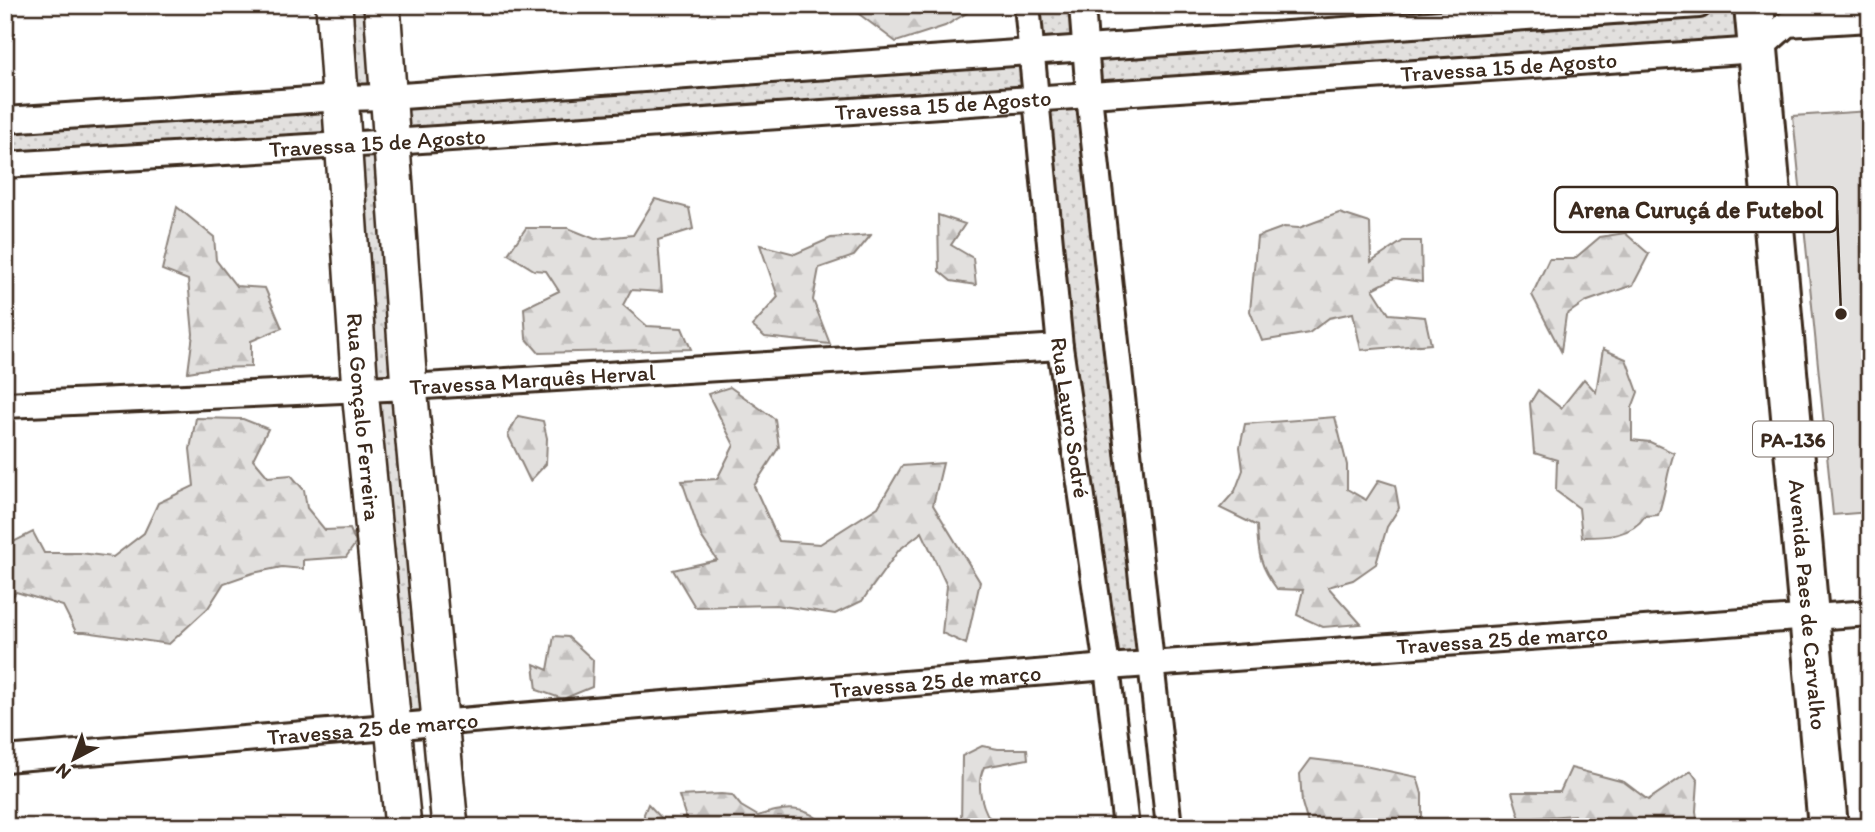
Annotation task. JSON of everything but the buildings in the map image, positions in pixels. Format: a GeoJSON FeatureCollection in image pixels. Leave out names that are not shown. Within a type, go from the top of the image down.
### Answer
{"type":"FeatureCollection","features":[{"type":"Feature","properties":{"kind":"main road","name":"Avenida Paes de Carvalho"},"geometry":{"type":"LineString","coordinates":[[1757,5],[1758,51],[1828,827]]}},
{"type":"Feature","properties":{"kind":"street","name":"Rua Gonçalo Ferreira"},"geometry":{"type":"LineString","coordinates":[[334,5],[360,390],[402,827]]}},
{"type":"Feature","properties":{"kind":"street","name":"Rua Gonçalo Ferreira"},"geometry":{"type":"LineString","coordinates":[[382,5],[409,387],[450,827]]}},
{"type":"Feature","properties":{"kind":"street","name":"Rua Lauro Sodré"},"geometry":{"type":"LineString","coordinates":[[1027,5],[1034,100],[1060,347],[1107,667],[1126,827]]}},
{"type":"Feature","properties":{"kind":"street"},"geometry":{"type":"LineString","coordinates":[[1082,5],[1089,95],[1169,827]]}},
{"type":"Feature","properties":{"kind":"street","name":"Travessa 15 de Agosto"},"geometry":{"type":"LineString","coordinates":[[5,120],[388,97],[1699,5]]}},
{"type":"Feature","properties":{"kind":"street"},"geometry":{"type":"LineString","coordinates":[[1757,5],[1787,24],[1870,19]]}},
{"type":"Feature","properties":{"kind":"street"},"geometry":{"type":"LineString","coordinates":[[1758,51],[1787,24]]}},
{"type":"Feature","properties":{"kind":"street","name":"Travessa 15 de Agosto"},"geometry":{"type":"LineString","coordinates":[[5,164],[392,142],[1758,51]]}},
{"type":"Feature","properties":{"kind":"street","name":"Travessa Marquês Herval"},"geometry":{"type":"LineString","coordinates":[[5,405],[360,390],[1060,347]]}},
{"type":"Feature","properties":{"kind":"street","name":"Travessa 25 de março"},"geometry":{"type":"LineString","coordinates":[[5,759],[1107,667],[1870,613]]}},
{"type":"Feature","properties":{"kind":"green space"},"geometry":{"type":"Polygon","coordinates":[[[334,5],[382,5],[388,97],[1031,52],[1027,5],[1082,5],[1086,46],[1699,5],[1754,5],[1758,50],[1089,95],[1086,47],[1032,52],[1034,100],[392,142],[441,721],[394,726],[344,145],[5,165],[5,120],[340,98],[334,5]],[[388,98],[341,99],[344,145],[391,142],[388,98]]]}},
{"type":"Feature","properties":{"kind":"green space"},"geometry":{"type":"Polygon","coordinates":[[[554,5],[615,5],[615,11],[562,14],[554,5]]]}},
{"type":"Feature","properties":{"kind":"green space"},"geometry":{"type":"Polygon","coordinates":[[[847,5],[980,5],[945,26],[896,42],[847,5]]]}},
{"type":"Feature","properties":{"kind":"green space"},"geometry":{"type":"Polygon","coordinates":[[[1302,5],[1378,5],[1379,7],[1302,14],[1302,5]]]}},
{"type":"Feature","properties":{"kind":"green space"},"geometry":{"type":"Polygon","coordinates":[[[1089,95],[1151,664],[1107,667],[1034,100],[1089,95]]]}},
{"type":"Feature","properties":{"kind":"green space"},"geometry":{"type":"Polygon","coordinates":[[[1870,111],[1870,512],[1833,515],[1793,116],[1870,111]]]}},
{"type":"Feature","properties":{"kind":"green space"},"geometry":{"type":"Polygon","coordinates":[[[655,199],[689,208],[693,229],[658,240],[662,292],[631,290],[623,305],[647,326],[682,328],[691,349],[539,353],[526,338],[524,308],[559,291],[546,271],[534,270],[508,254],[526,228],[568,228],[595,239],[633,235],[655,199]]]}},
{"type":"Feature","properties":{"kind":"green space"},"geometry":{"type":"Polygon","coordinates":[[[177,207],[214,237],[216,260],[236,286],[265,288],[282,328],[251,341],[251,367],[188,372],[193,334],[188,280],[162,270],[177,207]]]}},
{"type":"Feature","properties":{"kind":"green space"},"geometry":{"type":"Polygon","coordinates":[[[1339,213],[1370,223],[1371,262],[1403,241],[1421,241],[1422,282],[1394,278],[1373,289],[1389,314],[1425,317],[1431,344],[1361,350],[1353,313],[1329,318],[1309,333],[1262,341],[1250,311],[1257,237],[1284,227],[1299,228],[1339,213]]]}},
{"type":"Feature","properties":{"kind":"green space"},"geometry":{"type":"Polygon","coordinates":[[[938,215],[965,224],[951,245],[973,258],[976,285],[951,281],[939,271],[938,215]]]}},
{"type":"Feature","properties":{"kind":"green space"},"geometry":{"type":"Polygon","coordinates":[[[1625,233],[1649,254],[1633,285],[1585,302],[1566,315],[1561,351],[1532,295],[1549,259],[1574,259],[1600,237],[1625,233]]]}},
{"type":"Feature","properties":{"kind":"green space"},"geometry":{"type":"Polygon","coordinates":[[[871,235],[854,256],[819,268],[813,300],[830,344],[765,337],[752,326],[778,297],[760,245],[795,254],[831,238],[871,235]]]}},
{"type":"Feature","properties":{"kind":"green space"},"geometry":{"type":"Polygon","coordinates":[[[1603,349],[1626,359],[1638,392],[1632,408],[1632,440],[1650,442],[1674,453],[1658,515],[1645,516],[1625,532],[1582,537],[1579,508],[1556,491],[1557,460],[1534,453],[1530,403],[1538,390],[1561,408],[1584,379],[1596,392],[1603,349]]]}},
{"type":"Feature","properties":{"kind":"green space"},"geometry":{"type":"Polygon","coordinates":[[[730,387],[775,419],[779,447],[754,486],[779,541],[820,544],[878,507],[902,466],[943,463],[933,505],[980,582],[966,644],[942,633],[947,586],[922,532],[899,550],[862,601],[835,614],[776,605],[695,607],[673,570],[717,560],[701,536],[682,481],[717,479],[734,445],[708,394],[730,387]]]}},
{"type":"Feature","properties":{"kind":"green space"},"geometry":{"type":"Polygon","coordinates":[[[518,416],[543,421],[547,438],[546,464],[530,481],[508,435],[518,416]]]}},
{"type":"Feature","properties":{"kind":"green space"},"geometry":{"type":"Polygon","coordinates":[[[1335,417],[1347,465],[1347,489],[1366,500],[1379,480],[1395,485],[1399,508],[1387,527],[1376,564],[1353,580],[1328,587],[1361,624],[1323,627],[1297,615],[1303,590],[1277,589],[1271,581],[1261,559],[1257,526],[1220,508],[1235,491],[1243,470],[1240,447],[1245,424],[1335,417]]]}},
{"type":"Feature","properties":{"kind":"green space"},"geometry":{"type":"Polygon","coordinates":[[[196,418],[243,419],[268,429],[253,459],[268,477],[291,475],[304,490],[307,508],[325,530],[350,529],[356,543],[346,557],[303,560],[303,569],[282,567],[224,583],[208,608],[169,644],[76,632],[63,606],[16,592],[5,605],[5,546],[33,532],[44,553],[113,557],[144,533],[158,503],[194,486],[190,449],[196,418]]]}},
{"type":"Feature","properties":{"kind":"green space"},"geometry":{"type":"Polygon","coordinates":[[[554,636],[568,637],[593,660],[592,687],[563,699],[537,690],[534,664],[548,670],[554,636]]]}},
{"type":"Feature","properties":{"kind":"green space"},"geometry":{"type":"Polygon","coordinates":[[[982,746],[1027,749],[1028,759],[984,767],[980,782],[981,798],[996,827],[961,827],[962,756],[982,746]]]}},
{"type":"Feature","properties":{"kind":"green space"},"geometry":{"type":"Polygon","coordinates":[[[1311,759],[1360,765],[1417,777],[1422,794],[1422,818],[1409,827],[1309,827],[1302,803],[1300,774],[1311,759]]]}},
{"type":"Feature","properties":{"kind":"green space"},"geometry":{"type":"Polygon","coordinates":[[[1571,768],[1624,782],[1648,800],[1691,771],[1698,781],[1698,827],[1579,827],[1574,815],[1520,819],[1512,792],[1560,792],[1571,768]]]}},
{"type":"Feature","properties":{"kind":"green space"},"geometry":{"type":"Polygon","coordinates":[[[732,795],[741,806],[758,816],[785,809],[803,811],[811,814],[826,827],[685,827],[688,824],[679,796],[732,795]]]}},
{"type":"Feature","properties":{"kind":"green space"},"geometry":{"type":"Polygon","coordinates":[[[648,804],[670,827],[645,827],[644,814],[648,804]]]}},
{"type":"Feature","properties":{"kind":"place","name":"Arena Curuçá de Futebol"},"geometry":{"type":"Point","coordinates":[1841,314]}}]}
